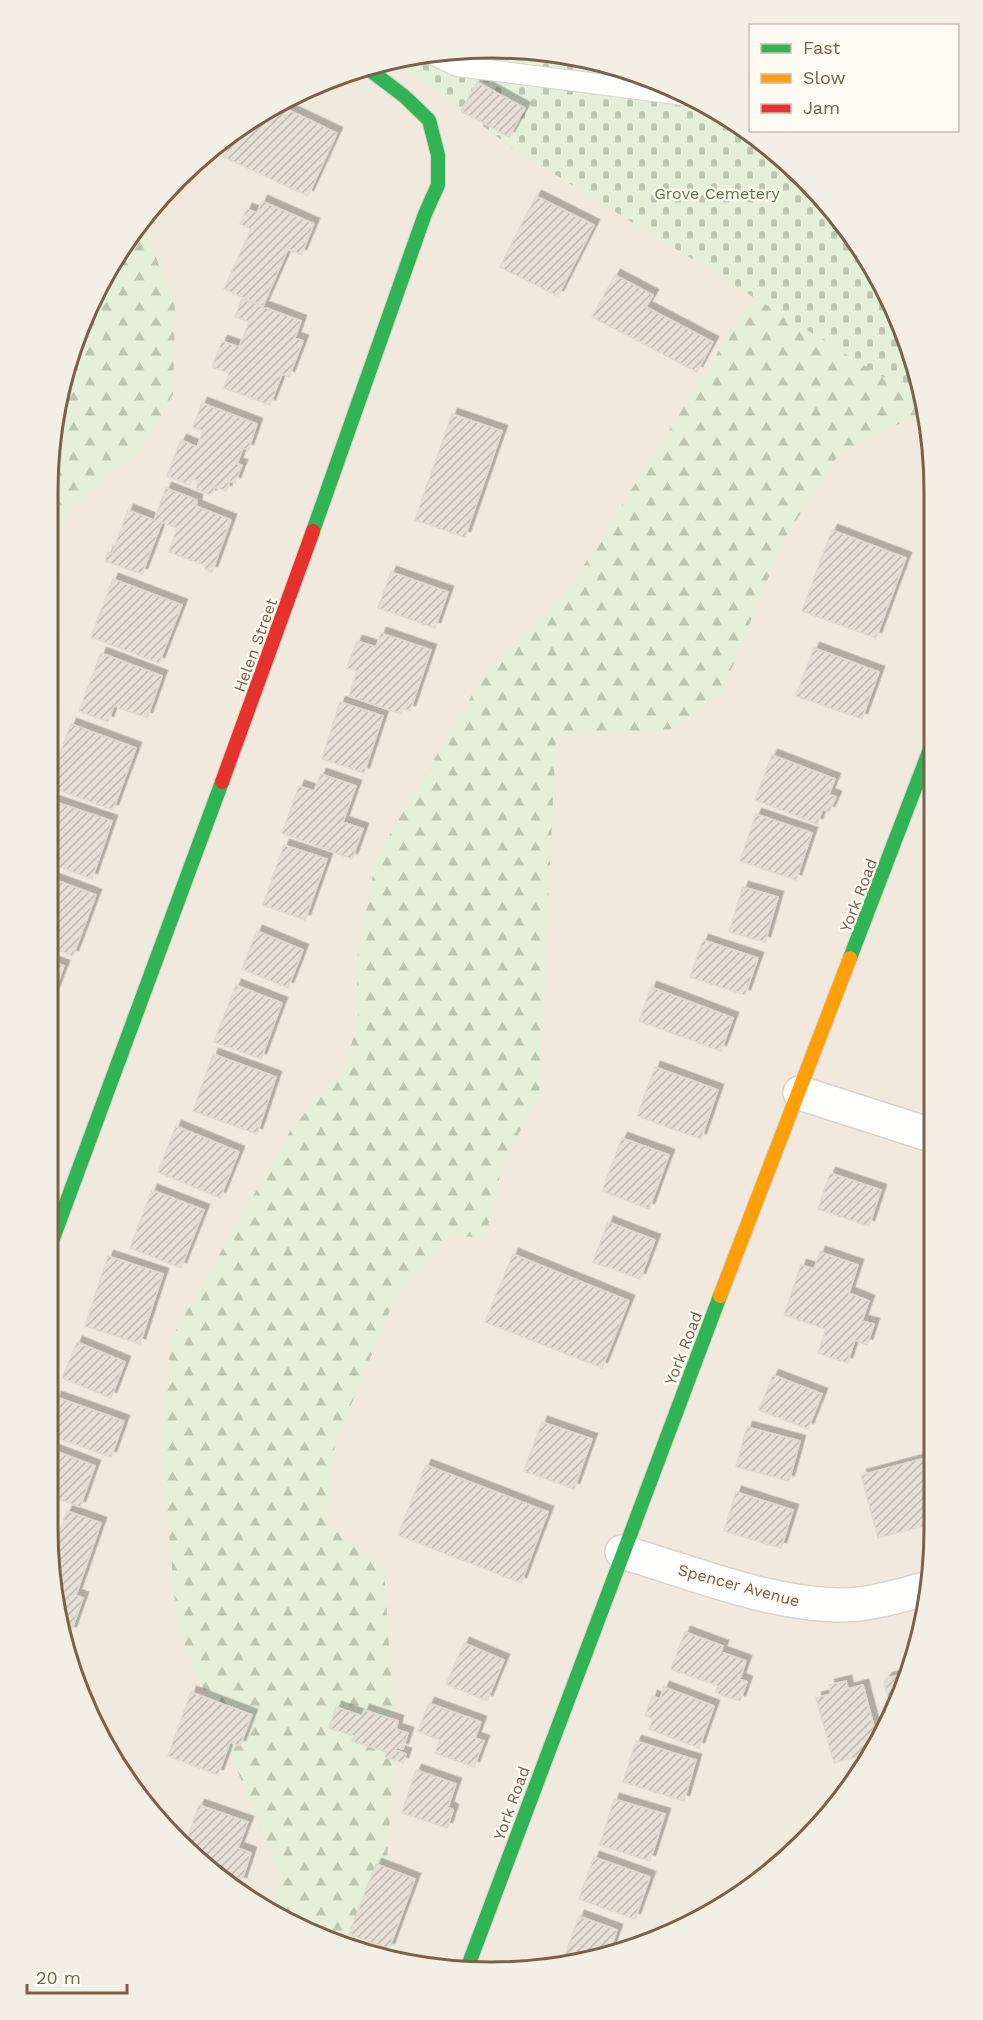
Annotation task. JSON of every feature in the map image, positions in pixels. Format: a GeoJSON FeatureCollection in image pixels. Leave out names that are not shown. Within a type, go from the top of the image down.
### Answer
{"type":"FeatureCollection","features":[{"type":"Feature","properties":{"kind":"street","name":"Helen Street"},"geometry":{"type":"LineString","coordinates":[[58,1225],[256,690],[421,225],[438,185],[438,155],[429,120],[404,96],[375,74]]}},
{"type":"Feature","properties":{"kind":"street","name":"York Road"},"geometry":{"type":"LineString","coordinates":[[470,1961],[622,1552],[924,765]]}},
{"type":"Feature","properties":{"kind":"street"},"geometry":{"type":"LineString","coordinates":[[800,1093],[924,1133]]}},
{"type":"Feature","properties":{"kind":"street","name":"Spencer Avenue"},"geometry":{"type":"LineString","coordinates":[[622,1552],[789,1601],[837,1605],[893,1598],[920,1590]]}},
{"type":"Feature","properties":{"kind":"lane"},"geometry":{"type":"LineString","coordinates":[[447,61],[458,66],[659,92]]}},
{"type":"Feature","properties":{"kind":"shaded area"},"geometry":{"type":"Polygon","coordinates":[[[492,58],[548,62],[576,67],[631,81],[657,91],[708,117],[755,148],[798,185],[835,228],[866,275],[892,326],[910,379],[921,435],[924,463],[924,1557],[910,1641],[892,1694],[852,1769],[817,1814],[798,1835],[755,1872],[708,1903],[683,1917],[631,1939],[576,1953],[520,1961],[492,1962],[435,1958],[352,1939],[300,1917],[251,1889],[185,1835],[131,1769],[103,1720],[81,1668],[62,1585],[58,1528],[58,492],[59,463],[67,407],[81,352],[91,326],[131,251],[185,185],[251,131],[326,91],[379,73],[407,67],[463,59],[492,58]]]}},
{"type":"Feature","properties":{"kind":"green space","name":"Grove Cemetery"},"geometry":{"type":"Polygon","coordinates":[[[492,58],[548,62],[576,67],[631,81],[657,91],[732,131],[798,185],[852,251],[892,326],[912,390],[909,393],[512,148],[405,67],[435,62],[492,58]]]}},
{"type":"Feature","properties":{"kind":"green space"},"geometry":{"type":"Polygon","coordinates":[[[829,221],[852,251],[892,326],[910,379],[917,415],[839,454],[783,541],[722,692],[673,729],[556,737],[539,1098],[504,1159],[485,1239],[452,1234],[395,1298],[335,1444],[325,1523],[384,1568],[395,1738],[386,1876],[397,1951],[379,1947],[326,1929],[275,1903],[281,1876],[177,1626],[161,1442],[171,1339],[292,1128],[346,1066],[358,1019],[357,959],[376,858],[479,683],[574,581],[744,311],[829,221]]]}},
{"type":"Feature","properties":{"kind":"green space"},"geometry":{"type":"Polygon","coordinates":[[[146,231],[175,305],[173,394],[140,451],[72,505],[58,532],[59,463],[73,379],[81,352],[103,300],[131,251],[146,231]]]}},
{"type":"Feature","properties":{"kind":"building"},"geometry":{"type":"Polygon","coordinates":[[[477,82],[525,108],[509,137],[461,111],[477,82]]]}},
{"type":"Feature","properties":{"kind":"building"},"geometry":{"type":"Polygon","coordinates":[[[288,110],[337,133],[308,196],[224,157],[228,148],[251,131],[288,110]]]}},
{"type":"Feature","properties":{"kind":"building"},"geometry":{"type":"Polygon","coordinates":[[[536,196],[594,225],[558,296],[500,267],[536,196]]]}},
{"type":"Feature","properties":{"kind":"building"},"geometry":{"type":"Polygon","coordinates":[[[262,201],[314,224],[301,255],[288,249],[263,306],[224,289],[251,229],[240,224],[247,209],[257,213],[262,201]]]}},
{"type":"Feature","properties":{"kind":"building"},"geometry":{"type":"Polygon","coordinates":[[[615,275],[653,295],[646,307],[713,342],[697,372],[592,317],[615,275]]]}},
{"type":"Feature","properties":{"kind":"building"},"geometry":{"type":"Polygon","coordinates":[[[242,299],[301,321],[295,338],[303,341],[289,377],[282,374],[270,405],[224,388],[229,373],[212,367],[222,341],[239,347],[249,322],[235,317],[242,299]]]}},
{"type":"Feature","properties":{"kind":"building"},"geometry":{"type":"Polygon","coordinates":[[[202,403],[257,424],[248,450],[243,448],[237,464],[242,465],[235,483],[230,481],[226,491],[215,487],[211,495],[196,489],[199,481],[192,479],[190,485],[167,476],[181,440],[197,447],[203,431],[193,427],[202,403]]]}},
{"type":"Feature","properties":{"kind":"building"},"geometry":{"type":"Polygon","coordinates":[[[452,414],[502,431],[465,537],[415,520],[452,414]]]}},
{"type":"Feature","properties":{"kind":"building"},"geometry":{"type":"Polygon","coordinates":[[[166,488],[197,500],[196,506],[231,520],[212,572],[205,569],[206,566],[169,552],[177,528],[162,522],[142,574],[105,561],[108,552],[112,554],[128,510],[154,520],[166,488]]]}},
{"type":"Feature","properties":{"kind":"building"},"geometry":{"type":"Polygon","coordinates":[[[832,530],[906,558],[876,638],[802,611],[832,530]]]}},
{"type":"Feature","properties":{"kind":"building"},"geometry":{"type":"Polygon","coordinates":[[[391,572],[448,592],[435,628],[378,608],[391,572]]]}},
{"type":"Feature","properties":{"kind":"building"},"geometry":{"type":"Polygon","coordinates":[[[113,579],[182,605],[159,663],[91,637],[113,579]]]}},
{"type":"Feature","properties":{"kind":"building"},"geometry":{"type":"Polygon","coordinates":[[[381,633],[431,650],[410,711],[403,709],[401,714],[349,696],[357,671],[347,668],[357,641],[376,647],[381,633]]]}},
{"type":"Feature","properties":{"kind":"building"},"geometry":{"type":"Polygon","coordinates":[[[814,648],[879,672],[862,719],[796,696],[814,648]]]}},
{"type":"Feature","properties":{"kind":"building"},"geometry":{"type":"Polygon","coordinates":[[[101,653],[162,676],[147,718],[114,706],[108,722],[79,711],[101,653]]]}},
{"type":"Feature","properties":{"kind":"building"},"geometry":{"type":"Polygon","coordinates":[[[340,702],[383,716],[364,773],[322,759],[340,702]]]}},
{"type":"Feature","properties":{"kind":"building"},"geometry":{"type":"Polygon","coordinates":[[[71,724],[136,748],[113,810],[58,790],[58,759],[71,724]]]}},
{"type":"Feature","properties":{"kind":"building"},"geometry":{"type":"Polygon","coordinates":[[[772,755],[835,779],[829,794],[836,797],[829,812],[823,809],[817,824],[755,800],[772,755]]]}},
{"type":"Feature","properties":{"kind":"building"},"geometry":{"type":"Polygon","coordinates":[[[321,774],[356,786],[343,822],[363,829],[352,859],[282,833],[299,786],[314,791],[321,774]]]}},
{"type":"Feature","properties":{"kind":"building"},"geometry":{"type":"Polygon","coordinates":[[[58,803],[112,821],[92,879],[58,867],[58,803]]]}},
{"type":"Feature","properties":{"kind":"building"},"geometry":{"type":"Polygon","coordinates":[[[756,814],[812,833],[796,880],[740,861],[756,814]]]}},
{"type":"Feature","properties":{"kind":"building"},"geometry":{"type":"Polygon","coordinates":[[[284,845],[327,859],[305,920],[263,905],[284,845]]]}},
{"type":"Feature","properties":{"kind":"building"},"geometry":{"type":"Polygon","coordinates":[[[58,881],[96,895],[73,956],[58,950],[58,881]]]}},
{"type":"Feature","properties":{"kind":"building"},"geometry":{"type":"Polygon","coordinates":[[[743,887],[778,897],[765,942],[729,932],[743,887]]]}},
{"type":"Feature","properties":{"kind":"building"},"geometry":{"type":"Polygon","coordinates":[[[257,931],[303,950],[288,988],[242,969],[257,931]]]}},
{"type":"Feature","properties":{"kind":"building"},"geometry":{"type":"Polygon","coordinates":[[[703,940],[758,958],[745,995],[690,977],[703,940]]]}},
{"type":"Feature","properties":{"kind":"building"},"geometry":{"type":"Polygon","coordinates":[[[58,964],[64,966],[58,982],[58,964]]]}},
{"type":"Feature","properties":{"kind":"building"},"geometry":{"type":"Polygon","coordinates":[[[236,985],[282,1003],[261,1059],[214,1042],[236,985]]]}},
{"type":"Feature","properties":{"kind":"building"},"geometry":{"type":"Polygon","coordinates":[[[651,987],[733,1018],[721,1051],[639,1021],[651,987]]]}},
{"type":"Feature","properties":{"kind":"building"},"geometry":{"type":"Polygon","coordinates":[[[213,1054],[276,1077],[257,1134],[193,1111],[213,1054]]]}},
{"type":"Feature","properties":{"kind":"building"},"geometry":{"type":"Polygon","coordinates":[[[655,1067],[718,1090],[701,1139],[637,1116],[655,1067]]]}},
{"type":"Feature","properties":{"kind":"building"},"geometry":{"type":"Polygon","coordinates":[[[176,1126],[239,1152],[220,1198],[158,1172],[176,1126]]]}},
{"type":"Feature","properties":{"kind":"building"},"geometry":{"type":"Polygon","coordinates":[[[622,1138],[669,1155],[649,1209],[602,1191],[622,1138]]]}},
{"type":"Feature","properties":{"kind":"building"},"geometry":{"type":"Polygon","coordinates":[[[830,1173],[881,1190],[869,1226],[818,1209],[830,1173]]]}},
{"type":"Feature","properties":{"kind":"building"},"geometry":{"type":"Polygon","coordinates":[[[152,1190],[204,1210],[181,1268],[130,1248],[152,1190]]]}},
{"type":"Feature","properties":{"kind":"building"},"geometry":{"type":"Polygon","coordinates":[[[608,1222],[655,1240],[640,1279],[593,1262],[608,1222]]]}},
{"type":"Feature","properties":{"kind":"building"},"geometry":{"type":"Polygon","coordinates":[[[820,1252],[858,1265],[849,1293],[869,1301],[862,1321],[874,1324],[867,1345],[855,1340],[847,1363],[818,1353],[826,1329],[784,1315],[801,1265],[814,1269],[820,1252]]]}},
{"type":"Feature","properties":{"kind":"building"},"geometry":{"type":"Polygon","coordinates":[[[513,1254],[629,1301],[602,1368],[485,1322],[513,1254]]]}},
{"type":"Feature","properties":{"kind":"building"},"geometry":{"type":"Polygon","coordinates":[[[108,1256],[163,1274],[140,1344],[85,1326],[108,1256]]]}},
{"type":"Feature","properties":{"kind":"building"},"geometry":{"type":"Polygon","coordinates":[[[77,1342],[125,1362],[111,1398],[62,1378],[77,1342]]]}},
{"type":"Feature","properties":{"kind":"building"},"geometry":{"type":"Polygon","coordinates":[[[773,1375],[822,1394],[808,1429],[759,1410],[773,1375]]]}},
{"type":"Feature","properties":{"kind":"building"},"geometry":{"type":"Polygon","coordinates":[[[58,1398],[124,1421],[111,1457],[58,1438],[58,1398]]]}},
{"type":"Feature","properties":{"kind":"building"},"geometry":{"type":"Polygon","coordinates":[[[542,1422],[592,1439],[574,1489],[524,1471],[542,1422]]]}},
{"type":"Feature","properties":{"kind":"building"},"geometry":{"type":"Polygon","coordinates":[[[747,1427],[800,1441],[789,1481],[736,1467],[747,1427]]]}},
{"type":"Feature","properties":{"kind":"building"},"geometry":{"type":"Polygon","coordinates":[[[58,1452],[95,1466],[80,1507],[58,1499],[58,1452]]]}},
{"type":"Feature","properties":{"kind":"building"},"geometry":{"type":"Polygon","coordinates":[[[924,1458],[924,1526],[878,1538],[861,1475],[924,1458]]]}},
{"type":"Feature","properties":{"kind":"building"},"geometry":{"type":"Polygon","coordinates":[[[426,1465],[548,1512],[521,1583],[398,1535],[426,1465]]]}},
{"type":"Feature","properties":{"kind":"building"},"geometry":{"type":"Polygon","coordinates":[[[736,1492],[793,1510],[781,1548],[724,1531],[736,1492]]]}},
{"type":"Feature","properties":{"kind":"building"},"geometry":{"type":"Polygon","coordinates":[[[67,1511],[101,1523],[76,1595],[83,1598],[71,1632],[62,1585],[58,1535],[67,1511]]]}},
{"type":"Feature","properties":{"kind":"building"},"geometry":{"type":"Polygon","coordinates":[[[685,1632],[723,1646],[721,1652],[746,1661],[740,1679],[747,1682],[740,1701],[716,1693],[718,1686],[671,1669],[685,1632]]]}},
{"type":"Feature","properties":{"kind":"building"},"geometry":{"type":"Polygon","coordinates":[[[464,1643],[504,1660],[487,1701],[446,1684],[464,1643]]]}},
{"type":"Feature","properties":{"kind":"building"},"geometry":{"type":"Polygon","coordinates":[[[899,1675],[889,1701],[884,1682],[887,1678],[899,1675]]]}},
{"type":"Feature","properties":{"kind":"building"},"geometry":{"type":"Polygon","coordinates":[[[846,1681],[848,1689],[863,1685],[875,1729],[860,1756],[834,1763],[816,1698],[831,1694],[829,1685],[846,1681]]]}},
{"type":"Feature","properties":{"kind":"building"},"geometry":{"type":"Polygon","coordinates":[[[664,1687],[714,1706],[699,1748],[649,1729],[653,1719],[645,1715],[652,1696],[660,1699],[664,1687]]]}},
{"type":"Feature","properties":{"kind":"building"},"geometry":{"type":"Polygon","coordinates":[[[191,1692],[252,1715],[240,1746],[230,1742],[218,1775],[168,1756],[191,1692]]]}},
{"type":"Feature","properties":{"kind":"building"},"geometry":{"type":"Polygon","coordinates":[[[429,1703],[481,1722],[475,1738],[484,1741],[474,1767],[435,1753],[440,1740],[418,1731],[429,1703]]]}},
{"type":"Feature","properties":{"kind":"building"},"geometry":{"type":"Polygon","coordinates":[[[336,1707],[362,1716],[364,1710],[398,1721],[396,1729],[408,1733],[403,1749],[397,1747],[396,1750],[406,1754],[403,1763],[385,1757],[387,1752],[352,1741],[354,1736],[329,1728],[336,1707]]]}},
{"type":"Feature","properties":{"kind":"building"},"geometry":{"type":"Polygon","coordinates":[[[636,1741],[696,1760],[684,1801],[623,1782],[636,1741]]]}},
{"type":"Feature","properties":{"kind":"building"},"geometry":{"type":"Polygon","coordinates":[[[416,1770],[456,1784],[448,1807],[453,1810],[447,1828],[402,1813],[416,1770]]]}},
{"type":"Feature","properties":{"kind":"building"},"geometry":{"type":"Polygon","coordinates":[[[614,1799],[665,1814],[650,1861],[600,1845],[614,1799]]]}},
{"type":"Feature","properties":{"kind":"building"},"geometry":{"type":"Polygon","coordinates":[[[199,1805],[248,1822],[238,1848],[251,1853],[241,1882],[206,1854],[188,1837],[199,1805]]]}},
{"type":"Feature","properties":{"kind":"building"},"geometry":{"type":"Polygon","coordinates":[[[594,1857],[650,1877],[635,1919],[579,1899],[594,1857]]]}},
{"type":"Feature","properties":{"kind":"building"},"geometry":{"type":"Polygon","coordinates":[[[376,1864],[415,1879],[389,1949],[349,1934],[376,1864]]]}},
{"type":"Feature","properties":{"kind":"building"},"geometry":{"type":"Polygon","coordinates":[[[579,1916],[617,1930],[612,1945],[565,1955],[579,1916]]]}},
{"type":"Feature","properties":{"kind":"traffic: fast"},"geometry":{"type":"LineString","coordinates":[[313,531],[425,214],[438,185],[438,155],[429,120],[404,96],[375,74]]}},
{"type":"Feature","properties":{"kind":"traffic: fast"},"geometry":{"type":"LineString","coordinates":[[850,958],[924,765]]}},
{"type":"Feature","properties":{"kind":"traffic: fast"},"geometry":{"type":"LineString","coordinates":[[58,1225],[222,782]]}},
{"type":"Feature","properties":{"kind":"traffic: fast"},"geometry":{"type":"LineString","coordinates":[[470,1961],[720,1296]]}},
{"type":"Feature","properties":{"kind":"traffic: slow"},"geometry":{"type":"LineString","coordinates":[[720,1296],[850,958]]}},
{"type":"Feature","properties":{"kind":"traffic: jam"},"geometry":{"type":"LineString","coordinates":[[222,782],[313,531]]}}]}
